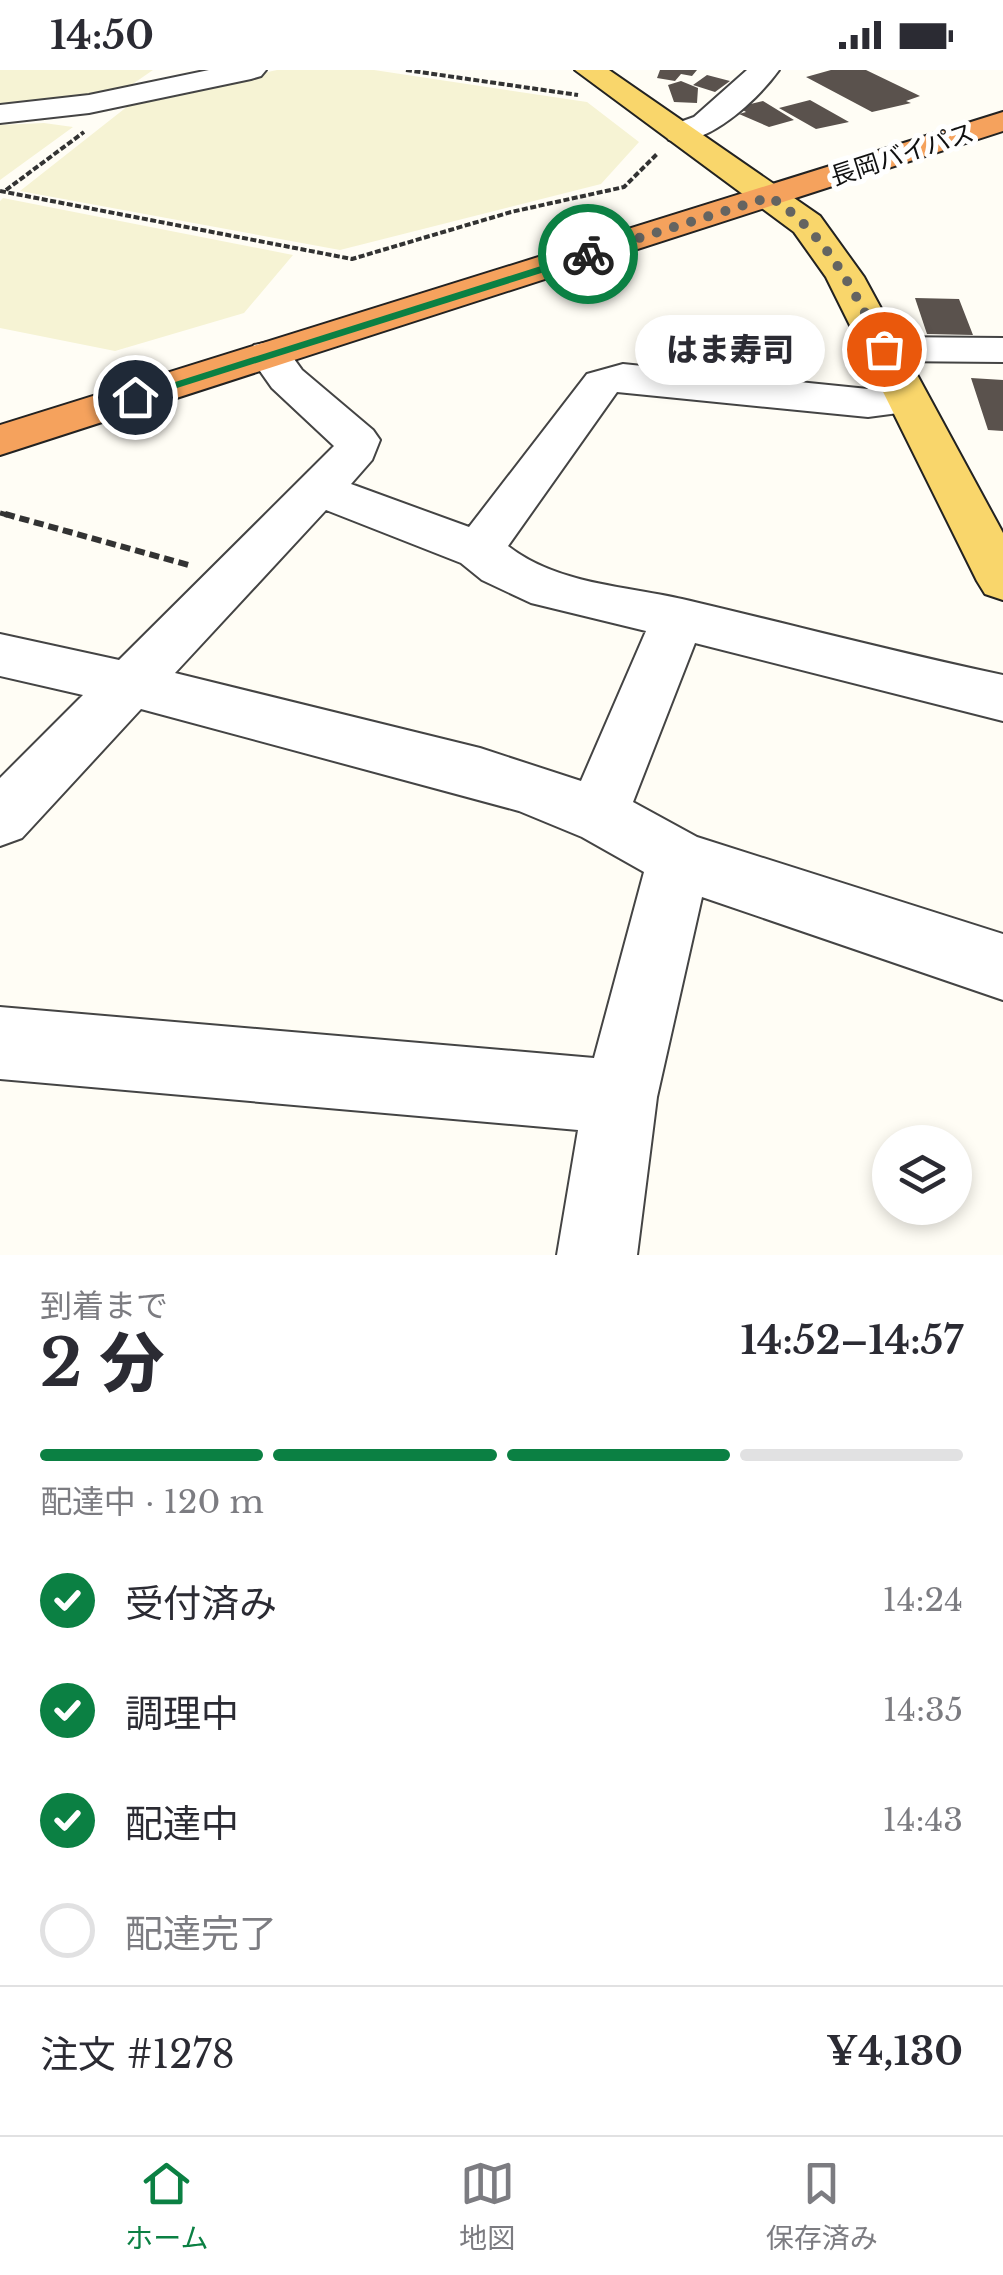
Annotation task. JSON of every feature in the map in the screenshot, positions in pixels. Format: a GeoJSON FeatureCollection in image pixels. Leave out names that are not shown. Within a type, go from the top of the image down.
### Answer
{"type":"FeatureCollection","features":[{"type":"Feature","properties":{"kind":"highway","name":"長岡バイパス"},"geometry":{"type":"LineString","coordinates":[[0,440],[270,354],[758,189],[1003,99]]}},
{"type":"Feature","properties":{"kind":"highway","name":"長岡バイパス"},"geometry":{"type":"LineString","coordinates":[[0,413],[1003,120]]}},
{"type":"Feature","properties":{"kind":"main road"},"geometry":{"type":"LineString","coordinates":[[590,70],[796,214],[824,246],[884,349],[906,400],[1003,580]]}},
{"type":"Feature","properties":{"kind":"street"},"geometry":{"type":"LineString","coordinates":[[0,114],[133,96],[252,70]]}},
{"type":"Feature","properties":{"kind":"street"},"geometry":{"type":"LineString","coordinates":[[685,137],[770,77]]}},
{"type":"Feature","properties":{"kind":"street"},"geometry":{"type":"LineString","coordinates":[[884,349],[1003,350]]}},
{"type":"Feature","properties":{"kind":"street"},"geometry":{"type":"LineString","coordinates":[[0,819],[356,450],[357,440],[288,379],[270,354]]}},
{"type":"Feature","properties":{"kind":"street"},"geometry":{"type":"LineString","coordinates":[[479,550],[602,382],[623,377],[868,403],[906,400]]}},
{"type":"Feature","properties":{"kind":"street"},"geometry":{"type":"LineString","coordinates":[[320,490],[479,550],[495,566],[525,580],[1003,698]]}},
{"type":"Feature","properties":{"kind":"street"},"geometry":{"type":"LineString","coordinates":[[598,814],[678,618]]}},
{"type":"Feature","properties":{"kind":"street"},"geometry":{"type":"LineString","coordinates":[[0,655],[134,684],[448,765],[598,814],[652,841],[679,860],[1003,967]]}},
{"type":"Feature","properties":{"kind":"street"},"geometry":{"type":"LineString","coordinates":[[597,1255],[620,1097],[679,860]]}},
{"type":"Feature","properties":{"kind":"street"},"geometry":{"type":"LineString","coordinates":[[0,1043],[620,1097]]}},
{"type":"Feature","properties":{"kind":"path"},"geometry":{"type":"LineString","coordinates":[[406,70],[634,101]]}},
{"type":"Feature","properties":{"kind":"path"},"geometry":{"type":"LineString","coordinates":[[1,192],[133,96]]}},
{"type":"Feature","properties":{"kind":"path"},"geometry":{"type":"LineString","coordinates":[[1,192],[352,259],[511,212],[624,187],[665,146],[685,137]]}},
{"type":"Feature","properties":{"kind":"path"},"geometry":{"type":"LineString","coordinates":[[0,513],[232,578]]}},
{"type":"Feature","properties":{"kind":"shaded area"},"geometry":{"type":"Polygon","coordinates":[[[0,70],[153,70],[124,90],[0,106],[0,70]]]}},
{"type":"Feature","properties":{"kind":"shaded area"},"geometry":{"type":"Polygon","coordinates":[[[277,70],[374,70],[587,102],[639,142],[601,184],[340,250],[20,191],[133,102],[277,70]]]}},
{"type":"Feature","properties":{"kind":"shaded area"},"geometry":{"type":"Polygon","coordinates":[[[44,123],[73,127],[0,180],[0,125],[44,123]]]}},
{"type":"Feature","properties":{"kind":"shaded area"},"geometry":{"type":"Polygon","coordinates":[[[3,198],[293,255],[244,313],[115,351],[0,328],[3,198]]]}},
{"type":"Feature","properties":{"kind":"building"},"geometry":{"type":"Polygon","coordinates":[[[660,70],[697,70],[692,76],[681,74],[675,81],[657,78],[660,70]]]}},
{"type":"Feature","properties":{"kind":"building"},"geometry":{"type":"Polygon","coordinates":[[[831,70],[866,70],[920,96],[906,101],[911,103],[872,112],[806,77],[831,70]]]}},
{"type":"Feature","properties":{"kind":"building"},"geometry":{"type":"Polygon","coordinates":[[[707,75],[730,81],[715,92],[693,85],[707,75]]]}},
{"type":"Feature","properties":{"kind":"building"},"geometry":{"type":"Polygon","coordinates":[[[681,81],[698,88],[697,103],[674,102],[668,85],[681,81]]]}},
{"type":"Feature","properties":{"kind":"building"},"geometry":{"type":"Polygon","coordinates":[[[810,100],[849,122],[816,129],[779,108],[810,100]]]}},
{"type":"Feature","properties":{"kind":"building"},"geometry":{"type":"Polygon","coordinates":[[[763,101],[794,120],[769,127],[739,114],[746,112],[738,107],[763,101]]]}},
{"type":"Feature","properties":{"kind":"building"},"geometry":{"type":"Polygon","coordinates":[[[915,298],[959,299],[973,335],[927,334],[915,298]]]}},
{"type":"Feature","properties":{"kind":"building"},"geometry":{"type":"Polygon","coordinates":[[[971,378],[1003,380],[1003,431],[988,430],[971,378]]]}},
{"type":"Feature","properties":{"kind":"way so far"},"geometry":{"type":"LineString","coordinates":[[588,254],[770,197],[796,214],[824,246],[884,349]]}},
{"type":"Feature","properties":{"kind":"place","name":"はま寿司"},"geometry":{"type":"Point","coordinates":[884,349]}},
{"type":"Feature","properties":{"kind":"route"},"geometry":{"type":"LineString","coordinates":[[135,397],[588,254]]}}]}
